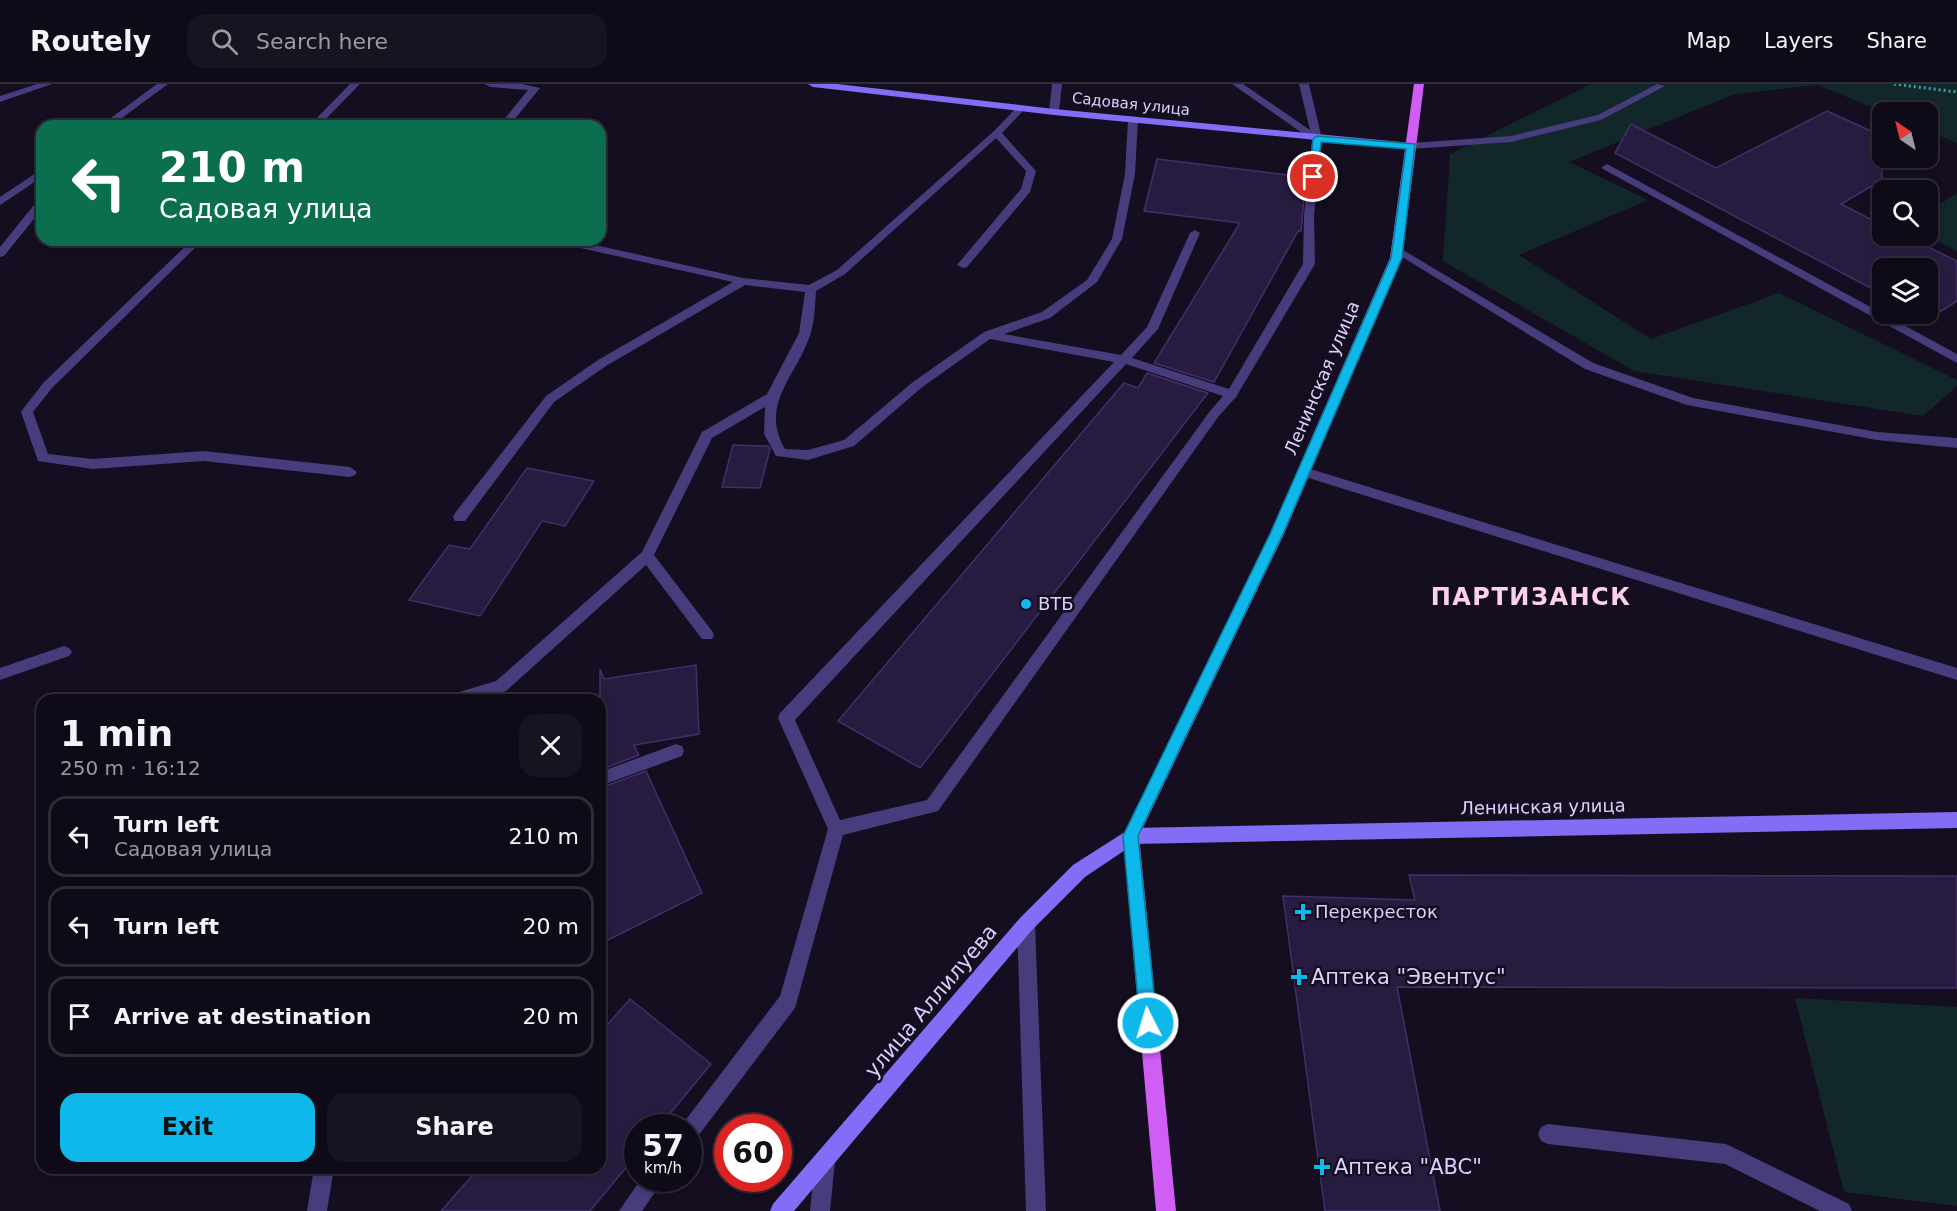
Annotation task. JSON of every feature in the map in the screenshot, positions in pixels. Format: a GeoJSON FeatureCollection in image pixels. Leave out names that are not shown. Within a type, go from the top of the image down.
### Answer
{"type":"FeatureCollection","features":[{"type":"Feature","properties":{"kind":"main road","name":"Ленинская улица"},"geometry":{"type":"LineString","coordinates":[[1131,836],[1277,534],[1398,250],[1419,84]]}},
{"type":"Feature","properties":{"kind":"main road"},"geometry":{"type":"LineString","coordinates":[[1131,836],[1166,1211]]}},
{"type":"Feature","properties":{"kind":"street"},"geometry":{"type":"LineString","coordinates":[[0,99],[47,84]]}},
{"type":"Feature","properties":{"kind":"street"},"geometry":{"type":"LineString","coordinates":[[113,120],[163,84]]}},
{"type":"Feature","properties":{"kind":"street"},"geometry":{"type":"LineString","coordinates":[[320,120],[355,84]]}},
{"type":"Feature","properties":{"kind":"street"},"geometry":{"type":"LineString","coordinates":[[490,84],[535,88],[509,120]]}},
{"type":"Feature","properties":{"kind":"street","name":"Садовая улица"},"geometry":{"type":"LineString","coordinates":[[813,84],[1054,112],[1317,139],[1411,146]]}},
{"type":"Feature","properties":{"kind":"street"},"geometry":{"type":"LineString","coordinates":[[1054,112],[1057,84]]}},
{"type":"Feature","properties":{"kind":"street"},"geometry":{"type":"LineString","coordinates":[[1238,84],[1317,139]]}},
{"type":"Feature","properties":{"kind":"street"},"geometry":{"type":"LineString","coordinates":[[836,829],[932,806],[1214,414],[1232,394],[1309,264],[1309,215],[1317,139],[1304,84]]}},
{"type":"Feature","properties":{"kind":"street"},"geometry":{"type":"LineString","coordinates":[[1411,146],[1511,139],[1601,117],[1660,86]]}},
{"type":"Feature","properties":{"kind":"street"},"geometry":{"type":"LineString","coordinates":[[585,246],[744,281],[812,290],[841,272],[964,160],[998,133],[1022,108]]}},
{"type":"Feature","properties":{"kind":"street"},"geometry":{"type":"LineString","coordinates":[[812,290],[805,333],[772,397],[770,434],[781,453],[808,455],[849,443],[917,385],[988,335],[1046,315],[1091,282],[1117,239],[1130,174],[1133,119]]}},
{"type":"Feature","properties":{"kind":"street"},"geometry":{"type":"LineString","coordinates":[[963,264],[1026,190],[1031,171],[998,133]]}},
{"type":"Feature","properties":{"kind":"street"},"geometry":{"type":"LineString","coordinates":[[1606,167],[1674,202],[1957,359]]}},
{"type":"Feature","properties":{"kind":"street"},"geometry":{"type":"LineString","coordinates":[[0,202],[36,176]]}},
{"type":"Feature","properties":{"kind":"street"},"geometry":{"type":"LineString","coordinates":[[0,254],[36,209]]}},
{"type":"Feature","properties":{"kind":"street"},"geometry":{"type":"LineString","coordinates":[[702,1115],[788,1001],[836,829],[786,718],[1152,329],[1195,234]]}},
{"type":"Feature","properties":{"kind":"street"},"geometry":{"type":"LineString","coordinates":[[192,246],[48,385],[27,412],[43,458],[93,464],[204,456],[350,472]]}},
{"type":"Feature","properties":{"kind":"street"},"geometry":{"type":"LineString","coordinates":[[1398,250],[1589,366],[1691,402],[1877,436],[1957,443]]}},
{"type":"Feature","properties":{"kind":"street"},"geometry":{"type":"LineString","coordinates":[[460,517],[550,399],[602,363],[744,281]]}},
{"type":"Feature","properties":{"kind":"street"},"geometry":{"type":"LineString","coordinates":[[988,335],[1122,359],[1232,394]]}},
{"type":"Feature","properties":{"kind":"street"},"geometry":{"type":"LineString","coordinates":[[474,694],[501,686],[647,556],[706,435],[772,397]]}},
{"type":"Feature","properties":{"kind":"street"},"geometry":{"type":"LineString","coordinates":[[1304,472],[1957,674]]}},
{"type":"Feature","properties":{"kind":"street"},"geometry":{"type":"LineString","coordinates":[[647,556],[707,635]]}},
{"type":"Feature","properties":{"kind":"street"},"geometry":{"type":"LineString","coordinates":[[0,674],[64,652]]}},
{"type":"Feature","properties":{"kind":"street"},"geometry":{"type":"LineString","coordinates":[[606,777],[676,751]]}},
{"type":"Feature","properties":{"kind":"street","name":"Ленинская улица"},"geometry":{"type":"LineString","coordinates":[[1131,836],[1957,820]]}},
{"type":"Feature","properties":{"kind":"street","name":"улица Аллилуева"},"geometry":{"type":"LineString","coordinates":[[780,1211],[1026,924],[1079,872],[1131,836]]}},
{"type":"Feature","properties":{"kind":"street"},"geometry":{"type":"LineString","coordinates":[[1026,924],[1036,1211]]}},
{"type":"Feature","properties":{"kind":"street"},"geometry":{"type":"LineString","coordinates":[[1548,1134],[1726,1154],[1842,1211]]}},
{"type":"Feature","properties":{"kind":"street"},"geometry":{"type":"LineString","coordinates":[[820,1211],[825,1161]]}},
{"type":"Feature","properties":{"kind":"street"},"geometry":{"type":"LineString","coordinates":[[317,1211],[323,1174]]}},
{"type":"Feature","properties":{"kind":"street"},"geometry":{"type":"LineString","coordinates":[[629,1211],[644,1192]]}},
{"type":"Feature","properties":{"kind":"path"},"geometry":{"type":"LineString","coordinates":[[1894,84],[1957,92]]}},
{"type":"Feature","properties":{"kind":"green space"},"geometry":{"type":"Polygon","coordinates":[[[1591,84],[1957,84],[1957,143],[1938,135],[1938,102],[1872,102],[1872,107],[1818,85],[1735,94],[1569,162],[1648,200],[1519,255],[1651,339],[1779,293],[1957,380],[1957,386],[1923,416],[1634,371],[1443,261],[1450,154],[1591,84]]]}},
{"type":"Feature","properties":{"kind":"green space"},"geometry":{"type":"Polygon","coordinates":[[[1957,193],[1957,251],[1938,242],[1938,205],[1957,193]]]}},
{"type":"Feature","properties":{"kind":"green space"},"geometry":{"type":"Polygon","coordinates":[[[1795,998],[1957,1007],[1957,1206],[1844,1192],[1795,998]]]}},
{"type":"Feature","properties":{"kind":"building"},"geometry":{"type":"Polygon","coordinates":[[[1827,111],[1872,131],[1872,168],[1882,168],[1882,180],[1872,180],[1872,186],[1841,204],[1872,220],[1872,246],[1926,246],[1957,261],[1957,301],[1938,313],[1938,258],[1872,258],[1872,289],[1615,153],[1631,124],[1716,168],[1827,111]]]}},
{"type":"Feature","properties":{"kind":"building"},"geometry":{"type":"Polygon","coordinates":[[[1157,159],[1306,177],[1301,231],[1298,231],[1214,382],[1154,363],[1240,223],[1144,211],[1157,159]]]}},
{"type":"Feature","properties":{"kind":"building"},"geometry":{"type":"Polygon","coordinates":[[[1147,373],[1208,393],[920,768],[838,721],[1124,383],[1138,388],[1147,373]]]}},
{"type":"Feature","properties":{"kind":"building"},"geometry":{"type":"Polygon","coordinates":[[[733,445],[768,446],[770,449],[760,488],[722,487],[733,445]]]}},
{"type":"Feature","properties":{"kind":"building"},"geometry":{"type":"Polygon","coordinates":[[[527,468],[594,481],[565,526],[542,521],[480,616],[409,600],[449,545],[470,549],[527,468]]]}},
{"type":"Feature","properties":{"kind":"building"},"geometry":{"type":"Polygon","coordinates":[[[696,665],[699,734],[634,745],[639,755],[606,768],[606,694],[600,694],[600,669],[604,679],[696,665]]]}},
{"type":"Feature","properties":{"kind":"building"},"geometry":{"type":"Polygon","coordinates":[[[646,771],[702,893],[606,941],[606,786],[646,771]]]}},
{"type":"Feature","properties":{"kind":"building"},"geometry":{"type":"Polygon","coordinates":[[[1409,875],[1957,876],[1957,988],[1397,987],[1440,1211],[1325,1211],[1283,896],[1415,900],[1409,875]]]}},
{"type":"Feature","properties":{"kind":"building"},"geometry":{"type":"Polygon","coordinates":[[[630,999],[711,1064],[670,1114],[624,1114],[624,1170],[590,1211],[441,1211],[474,1174],[606,1174],[606,1026],[630,999]]]}},
{"type":"Feature","properties":{"kind":"place","name":"ВТБ"},"geometry":{"type":"Point","coordinates":[1026,604]}},
{"type":"Feature","properties":{"kind":"place","name":"Перекресток"},"geometry":{"type":"Point","coordinates":[1303,912]}},
{"type":"Feature","properties":{"kind":"place","name":"Аптека \"Эвентус\""},"geometry":{"type":"Point","coordinates":[1299,977]}},
{"type":"Feature","properties":{"kind":"place","name":"Аптека \"ABC\""},"geometry":{"type":"Point","coordinates":[1322,1167]}},
{"type":"Feature","properties":{"kind":"district","name":"ПАРТИЗАНСК"},"geometry":{"type":"Point","coordinates":[1531,597]}},
{"type":"Feature","properties":{"kind":"route"},"geometry":{"type":"LineString","coordinates":[[1148,1023],[1131,836],[1277,534],[1396,258],[1411,146],[1317,139],[1313,177]]}}]}
